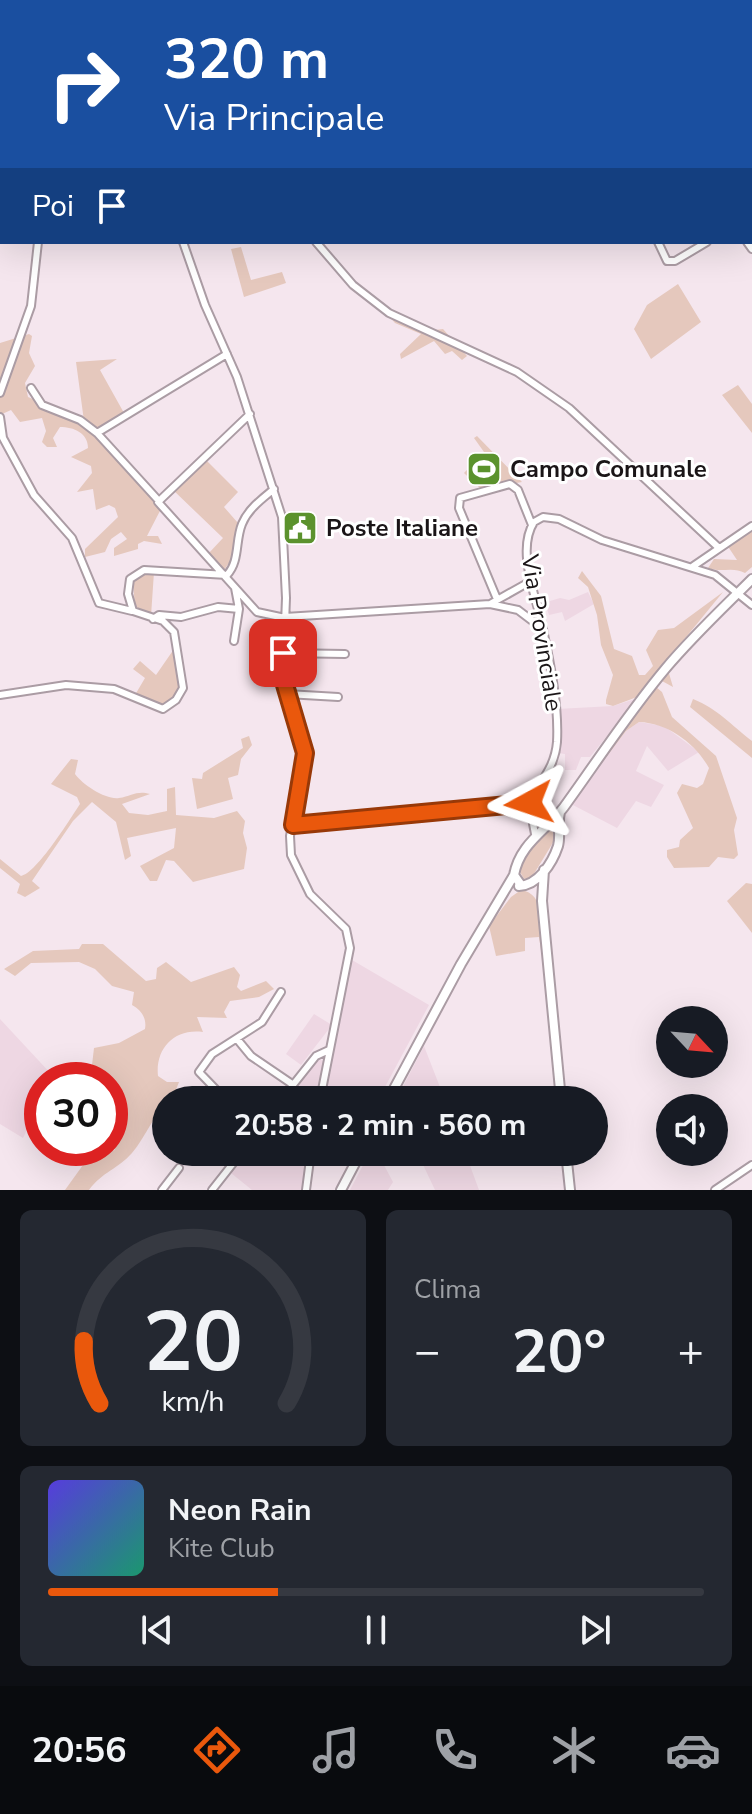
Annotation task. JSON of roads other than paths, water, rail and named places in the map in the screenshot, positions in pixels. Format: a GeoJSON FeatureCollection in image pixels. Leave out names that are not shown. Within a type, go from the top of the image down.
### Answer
{"type":"FeatureCollection","features":[{"type":"Feature","properties":{"kind":"main road"},"geometry":{"type":"LineString","coordinates":[[396,1086],[461,964],[505,895],[520,857],[542,824],[564,807],[666,668],[707,621],[752,579]]}},
{"type":"Feature","properties":{"kind":"main road"},"geometry":{"type":"LineString","coordinates":[[505,895],[533,884],[544,870],[559,839],[564,807]]}},
{"type":"Feature","properties":{"kind":"main road"},"geometry":{"type":"LineString","coordinates":[[542,824],[552,829],[559,839]]}},
{"type":"Feature","properties":{"kind":"main road"},"geometry":{"type":"LineString","coordinates":[[544,870],[542,901],[560,1086]]}},
{"type":"Feature","properties":{"kind":"main road"},"geometry":{"type":"LineString","coordinates":[[514,875],[542,901]]}},
{"type":"Feature","properties":{"kind":"main road"},"geometry":{"type":"LineString","coordinates":[[341,1190],[354,1166]]}},
{"type":"Feature","properties":{"kind":"main road"},"geometry":{"type":"LineString","coordinates":[[567,1166],[570,1190]]}},
{"type":"Feature","properties":{"kind":"street"},"geometry":{"type":"LineString","coordinates":[[0,393],[31,306],[38,244]]}},
{"type":"Feature","properties":{"kind":"street"},"geometry":{"type":"LineString","coordinates":[[184,244],[250,414],[282,519],[283,653],[287,694],[305,753],[290,846],[298,873],[310,894],[342,923],[349,940],[339,1016],[323,1086]]}},
{"type":"Feature","properties":{"kind":"street"},"geometry":{"type":"LineString","coordinates":[[318,244],[353,285],[389,313],[517,372],[561,401],[606,438],[719,548]]}},
{"type":"Feature","properties":{"kind":"street"},"geometry":{"type":"LineString","coordinates":[[659,244],[667,261],[675,261],[704,244]]}},
{"type":"Feature","properties":{"kind":"street"},"geometry":{"type":"LineString","coordinates":[[97,433],[227,354]]}},
{"type":"Feature","properties":{"kind":"street"},"geometry":{"type":"LineString","coordinates":[[31,388],[37,400],[47,409],[74,417],[97,433],[257,612],[285,617],[490,604],[512,607],[543,629]]}},
{"type":"Feature","properties":{"kind":"street"},"geometry":{"type":"LineString","coordinates":[[158,500],[250,414]]}},
{"type":"Feature","properties":{"kind":"street"},"geometry":{"type":"LineString","coordinates":[[0,417],[3,438],[34,495],[72,538],[99,603],[163,621],[174,632],[183,688],[176,700],[163,709],[114,689],[66,685],[0,695]]}},
{"type":"Feature","properties":{"kind":"street"},"geometry":{"type":"LineString","coordinates":[[497,599],[459,508],[460,498],[510,484],[518,490],[532,525]]}},
{"type":"Feature","properties":{"kind":"street"},"geometry":{"type":"LineString","coordinates":[[227,575],[235,559],[242,523],[274,489]]}},
{"type":"Feature","properties":{"kind":"street","name":"Via Provinciale"},"geometry":{"type":"LineString","coordinates":[[529,803],[551,771],[557,744],[543,629],[531,581],[527,542],[532,525],[543,517],[559,519],[602,540],[715,575],[752,605]]}},
{"type":"Feature","properties":{"kind":"street"},"geometry":{"type":"LineString","coordinates":[[692,567],[752,526]]}},
{"type":"Feature","properties":{"kind":"street"},"geometry":{"type":"LineString","coordinates":[[133,611],[129,584],[138,571],[227,575]]}},
{"type":"Feature","properties":{"kind":"street"},"geometry":{"type":"LineString","coordinates":[[490,604],[531,581]]}},
{"type":"Feature","properties":{"kind":"street"},"geometry":{"type":"LineString","coordinates":[[234,641],[239,609],[235,588]]}},
{"type":"Feature","properties":{"kind":"street"},"geometry":{"type":"LineString","coordinates":[[153,619],[159,615],[181,617],[218,607],[239,609]]}},
{"type":"Feature","properties":{"kind":"street"},"geometry":{"type":"LineString","coordinates":[[283,653],[345,654]]}},
{"type":"Feature","properties":{"kind":"street"},"geometry":{"type":"LineString","coordinates":[[287,694],[338,697]]}},
{"type":"Feature","properties":{"kind":"street"},"geometry":{"type":"LineString","coordinates":[[293,825],[529,803],[535,834]]}},
{"type":"Feature","properties":{"kind":"street"},"geometry":{"type":"LineString","coordinates":[[532,816],[542,824]]}},
{"type":"Feature","properties":{"kind":"street"},"geometry":{"type":"LineString","coordinates":[[212,1086],[199,1072],[212,1054],[262,1022],[281,992]]}},
{"type":"Feature","properties":{"kind":"street"},"geometry":{"type":"LineString","coordinates":[[237,1039],[251,1056],[292,1084],[316,1056],[329,1050]]}},
{"type":"Feature","properties":{"kind":"street"},"geometry":{"type":"LineString","coordinates":[[715,1190],[752,1165]]}},
{"type":"Feature","properties":{"kind":"street"},"geometry":{"type":"LineString","coordinates":[[212,1190],[231,1166]]}},
{"type":"Feature","properties":{"kind":"street"},"geometry":{"type":"LineString","coordinates":[[306,1190],[309,1166]]}},
{"type":"Feature","properties":{"kind":"street"},"geometry":{"type":"LineString","coordinates":[[162,1190],[179,1168]]}},
{"type":"Feature","properties":{"kind":"place","name":"Campo Comunale"},"geometry":{"type":"Point","coordinates":[484,469]}},
{"type":"Feature","properties":{"kind":"place","name":"Poste Italiane"},"geometry":{"type":"Point","coordinates":[300,528]}}]}
